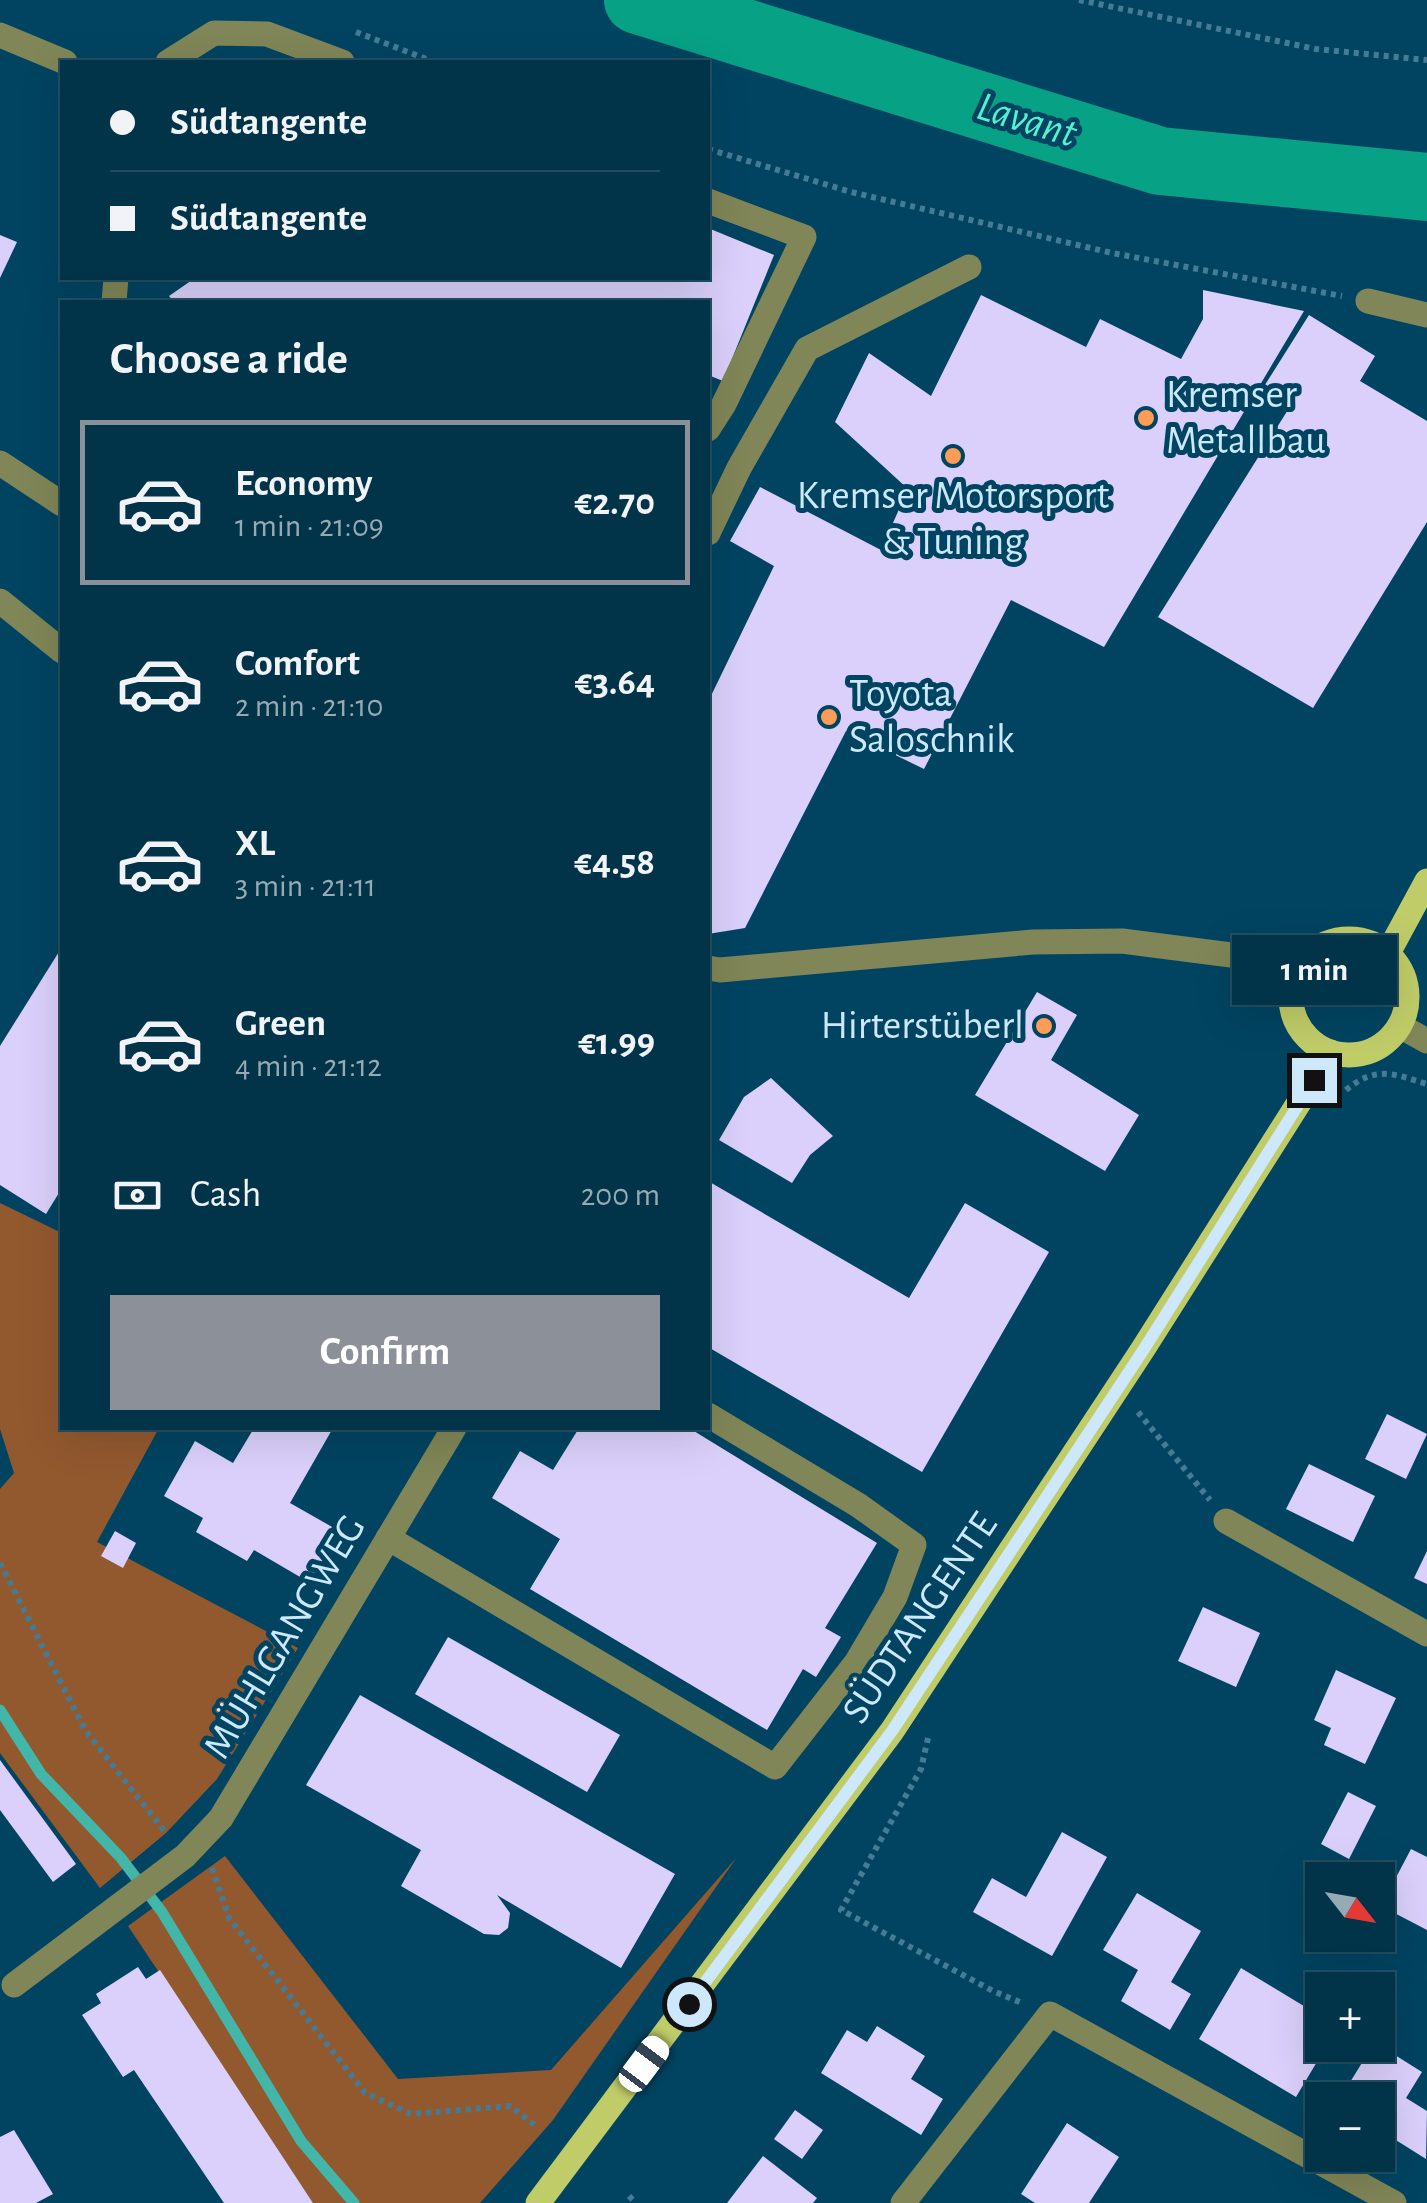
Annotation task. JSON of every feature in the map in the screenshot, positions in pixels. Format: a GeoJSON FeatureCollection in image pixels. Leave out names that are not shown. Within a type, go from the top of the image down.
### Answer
{"type":"FeatureCollection","features":[{"type":"Feature","properties":{"kind":"main road"},"geometry":{"type":"LineString","coordinates":[[1388,952],[1427,881]]}},
{"type":"Feature","properties":{"kind":"main road"},"geometry":{"type":"LineString","coordinates":[[1357,938],[1388,952],[1405,979],[1408,995],[1400,1026],[1388,1041],[1351,1055],[1314,1044],[1300,1029],[1292,1011],[1291,991],[1296,972],[1306,957],[1321,945],[1338,939],[1357,938]]}},
{"type":"Feature","properties":{"kind":"main road","name":"SÜDTANGENTE"},"geometry":{"type":"LineString","coordinates":[[538,2203],[892,1731],[1144,1349],[1331,1052]]}},
{"type":"Feature","properties":{"kind":"street"},"geometry":{"type":"LineString","coordinates":[[171,60],[214,32],[267,34],[337,60]]}},
{"type":"Feature","properties":{"kind":"street"},"geometry":{"type":"LineString","coordinates":[[0,36],[60,60]]}},
{"type":"Feature","properties":{"kind":"street"},"geometry":{"type":"LineString","coordinates":[[710,202],[804,237],[710,426]]}},
{"type":"Feature","properties":{"kind":"street"},"geometry":{"type":"LineString","coordinates":[[710,528],[807,349],[969,266]]}},
{"type":"Feature","properties":{"kind":"street"},"geometry":{"type":"LineString","coordinates":[[1368,301],[1427,315]]}},
{"type":"Feature","properties":{"kind":"street"},"geometry":{"type":"LineString","coordinates":[[0,463],[60,503]]}},
{"type":"Feature","properties":{"kind":"street"},"geometry":{"type":"LineString","coordinates":[[0,601],[60,649]]}},
{"type":"Feature","properties":{"kind":"street"},"geometry":{"type":"LineString","coordinates":[[711,976],[1033,942],[1122,941],[1230,955],[1296,972]]}},
{"type":"Feature","properties":{"kind":"street"},"geometry":{"type":"LineString","coordinates":[[1400,1026],[1427,1042]]}},
{"type":"Feature","properties":{"kind":"street"},"geometry":{"type":"LineString","coordinates":[[388,1538],[774,1768],[856,1664],[895,1597],[914,1545],[858,1505],[710,1416]]}},
{"type":"Feature","properties":{"kind":"street","name":"MÜHLGANGWEG"},"geometry":{"type":"LineString","coordinates":[[14,1985],[184,1855],[221,1818],[453,1430]]}},
{"type":"Feature","properties":{"kind":"street"},"geometry":{"type":"LineString","coordinates":[[1226,1521],[1427,1634]]}},
{"type":"Feature","properties":{"kind":"street"},"geometry":{"type":"LineString","coordinates":[[902,2203],[1050,2014],[1394,2203]]}},
{"type":"Feature","properties":{"kind":"path"},"geometry":{"type":"LineString","coordinates":[[1079,0],[1316,49],[1427,60]]}},
{"type":"Feature","properties":{"kind":"path"},"geometry":{"type":"LineString","coordinates":[[710,150],[851,192],[1094,248],[1368,301]]}},
{"type":"Feature","properties":{"kind":"path"},"geometry":{"type":"LineString","coordinates":[[1138,1412],[1226,1521]]}},
{"type":"Feature","properties":{"kind":"path"},"geometry":{"type":"LineString","coordinates":[[0,1563],[85,1730],[365,2093],[411,2114],[510,2106],[535,2125]]}},
{"type":"Feature","properties":{"kind":"path"},"geometry":{"type":"LineString","coordinates":[[929,1732],[921,1769],[841,1910],[993,1991],[1050,2014]]}},
{"type":"Feature","properties":{"kind":"shaded area"},"geometry":{"type":"Polygon","coordinates":[[[0,1203],[60,1232],[60,1430],[158,1430],[97,1542],[298,1648],[217,1779],[166,1833],[100,1888],[0,1753],[0,1489],[14,1473],[0,1429],[0,1203]]]}},
{"type":"Feature","properties":{"kind":"shaded area"},"geometry":{"type":"Polygon","coordinates":[[[225,1856],[398,2079],[551,2070],[737,1857],[553,2120],[480,2203],[313,2203],[128,1926],[225,1856]]]}},
{"type":"Feature","properties":{"kind":"building"},"geometry":{"type":"Polygon","coordinates":[[[710,229],[774,255],[723,381],[710,376],[710,300],[172,300],[169,296],[192,280],[710,280],[710,229]]]}},
{"type":"Feature","properties":{"kind":"building"},"geometry":{"type":"Polygon","coordinates":[[[0,235],[17,242],[0,278],[0,235]]]}},
{"type":"Feature","properties":{"kind":"building"},"geometry":{"type":"Polygon","coordinates":[[[1203,290],[1304,311],[1104,647],[1011,600],[924,769],[846,731],[745,928],[710,934],[710,698],[774,566],[730,541],[760,487],[881,550],[908,489],[835,422],[869,353],[931,396],[981,295],[1086,347],[1100,319],[1181,359],[1203,319],[1203,290]]]}},
{"type":"Feature","properties":{"kind":"building"},"geometry":{"type":"Polygon","coordinates":[[[1309,315],[1375,356],[1360,381],[1427,421],[1427,522],[1313,708],[1158,617],[1291,405],[1263,388],[1309,315]]]}},
{"type":"Feature","properties":{"kind":"building"},"geometry":{"type":"Polygon","coordinates":[[[60,950],[60,1191],[46,1214],[0,1185],[0,1046],[60,950]]]}},
{"type":"Feature","properties":{"kind":"building"},"geometry":{"type":"Polygon","coordinates":[[[1037,992],[1077,1015],[1051,1060],[1139,1115],[1105,1171],[975,1095],[1037,992]]]}},
{"type":"Feature","properties":{"kind":"building"},"geometry":{"type":"Polygon","coordinates":[[[771,1078],[833,1136],[810,1155],[792,1183],[719,1140],[744,1097],[771,1078]]]}},
{"type":"Feature","properties":{"kind":"building"},"geometry":{"type":"Polygon","coordinates":[[[710,1182],[909,1298],[965,1203],[1049,1252],[922,1472],[710,1348],[710,1182]]]}},
{"type":"Feature","properties":{"kind":"building"},"geometry":{"type":"Polygon","coordinates":[[[1387,1414],[1427,1434],[1406,1479],[1365,1459],[1387,1414]]]}},
{"type":"Feature","properties":{"kind":"building"},"geometry":{"type":"Polygon","coordinates":[[[253,1430],[332,1430],[290,1503],[341,1532],[312,1584],[254,1550],[247,1561],[196,1532],[203,1518],[164,1496],[195,1441],[233,1463],[253,1430]]]}},
{"type":"Feature","properties":{"kind":"building"},"geometry":{"type":"Polygon","coordinates":[[[578,1430],[692,1430],[877,1543],[825,1628],[841,1637],[816,1677],[803,1669],[767,1730],[530,1589],[560,1539],[492,1498],[520,1451],[553,1470],[578,1430]]]}},
{"type":"Feature","properties":{"kind":"building"},"geometry":{"type":"Polygon","coordinates":[[[1309,1464],[1375,1496],[1353,1542],[1286,1509],[1309,1464]]]}},
{"type":"Feature","properties":{"kind":"building"},"geometry":{"type":"Polygon","coordinates":[[[115,1531],[136,1543],[123,1568],[101,1556],[115,1531]]]}},
{"type":"Feature","properties":{"kind":"building"},"geometry":{"type":"Polygon","coordinates":[[[1427,1551],[1427,1584],[1414,1578],[1427,1551]]]}},
{"type":"Feature","properties":{"kind":"building"},"geometry":{"type":"Polygon","coordinates":[[[1203,1607],[1260,1633],[1236,1687],[1178,1661],[1203,1607]]]}},
{"type":"Feature","properties":{"kind":"building"},"geometry":{"type":"Polygon","coordinates":[[[448,1637],[620,1735],[587,1792],[415,1694],[448,1637]]]}},
{"type":"Feature","properties":{"kind":"building"},"geometry":{"type":"Polygon","coordinates":[[[1336,1670],[1396,1698],[1365,1764],[1324,1745],[1331,1728],[1314,1720],[1336,1670]]]}},
{"type":"Feature","properties":{"kind":"building"},"geometry":{"type":"Polygon","coordinates":[[[360,1695],[675,1874],[621,1968],[497,1895],[510,1913],[508,1928],[499,1935],[484,1934],[401,1886],[421,1850],[306,1785],[360,1695]]]}},
{"type":"Feature","properties":{"kind":"building"},"geometry":{"type":"Polygon","coordinates":[[[0,1760],[76,1864],[53,1882],[0,1810],[0,1760]]]}},
{"type":"Feature","properties":{"kind":"building"},"geometry":{"type":"Polygon","coordinates":[[[1348,1792],[1376,1806],[1349,1859],[1321,1844],[1348,1792]]]}},
{"type":"Feature","properties":{"kind":"building"},"geometry":{"type":"Polygon","coordinates":[[[1062,1832],[1107,1857],[1052,1956],[973,1912],[992,1878],[1026,1897],[1062,1832]]]}},
{"type":"Feature","properties":{"kind":"building"},"geometry":{"type":"Polygon","coordinates":[[[1411,1849],[1427,1857],[1427,1930],[1395,1913],[1395,1879],[1411,1849]]]}},
{"type":"Feature","properties":{"kind":"building"},"geometry":{"type":"Polygon","coordinates":[[[1137,1893],[1201,1931],[1171,1982],[1191,1994],[1170,2030],[1121,2001],[1138,1970],[1103,1950],[1137,1893]]]}},
{"type":"Feature","properties":{"kind":"building"},"geometry":{"type":"Polygon","coordinates":[[[138,1967],[146,1979],[160,1970],[313,2203],[224,2203],[134,2070],[123,2077],[82,2015],[101,2003],[96,1994],[138,1967]]]}},
{"type":"Feature","properties":{"kind":"building"},"geometry":{"type":"Polygon","coordinates":[[[1241,1968],[1305,2007],[1305,2062],[1317,2062],[1296,2097],[1199,2039],[1241,1968]]]}},
{"type":"Feature","properties":{"kind":"building"},"geometry":{"type":"Polygon","coordinates":[[[877,2026],[925,2056],[911,2079],[943,2099],[921,2135],[821,2073],[847,2030],[867,2042],[877,2026]]]}},
{"type":"Feature","properties":{"kind":"building"},"geometry":{"type":"Polygon","coordinates":[[[1395,2055],[1422,2072],[1406,2098],[1427,2111],[1426,2159],[1395,2140],[1395,2082],[1350,2082],[1362,2062],[1395,2062],[1395,2055]]]}},
{"type":"Feature","properties":{"kind":"building"},"geometry":{"type":"Polygon","coordinates":[[[795,2110],[823,2130],[802,2159],[774,2139],[795,2110]]]}},
{"type":"Feature","properties":{"kind":"building"},"geometry":{"type":"Polygon","coordinates":[[[1067,2123],[1119,2157],[1089,2203],[1035,2203],[1021,2194],[1067,2123]]]}},
{"type":"Feature","properties":{"kind":"building"},"geometry":{"type":"Polygon","coordinates":[[[14,2130],[53,2194],[36,2203],[0,2203],[0,2137],[14,2130]]]}},
{"type":"Feature","properties":{"kind":"building"},"geometry":{"type":"Polygon","coordinates":[[[763,2156],[817,2198],[813,2203],[727,2203],[763,2156]]]}},
{"type":"Feature","properties":{"kind":"waterway","name":"Lavant"},"geometry":{"type":"LineString","coordinates":[[638,0],[1160,161],[1427,187]]}},
{"type":"Feature","properties":{"kind":"waterway"},"geometry":{"type":"LineString","coordinates":[[0,1710],[41,1774],[121,1858],[162,1912],[301,2141],[354,2203]]}},
{"type":"Feature","properties":{"kind":"place","name":"Kremser Metallbau"},"geometry":{"type":"Point","coordinates":[1146,418]}},
{"type":"Feature","properties":{"kind":"place","name":"Kremser Motorsport & Tuning"},"geometry":{"type":"Point","coordinates":[953,456]}},
{"type":"Feature","properties":{"kind":"place","name":"Toyota Saloschnik"},"geometry":{"type":"Point","coordinates":[829,717]}},
{"type":"Feature","properties":{"kind":"place","name":"Hirterstüberl"},"geometry":{"type":"Point","coordinates":[1044,1026]}},
{"type":"Feature","properties":{"kind":"route"},"geometry":{"type":"LineString","coordinates":[[689,2004],[892,1731],[1144,1349],[1314,1080]]}}]}
